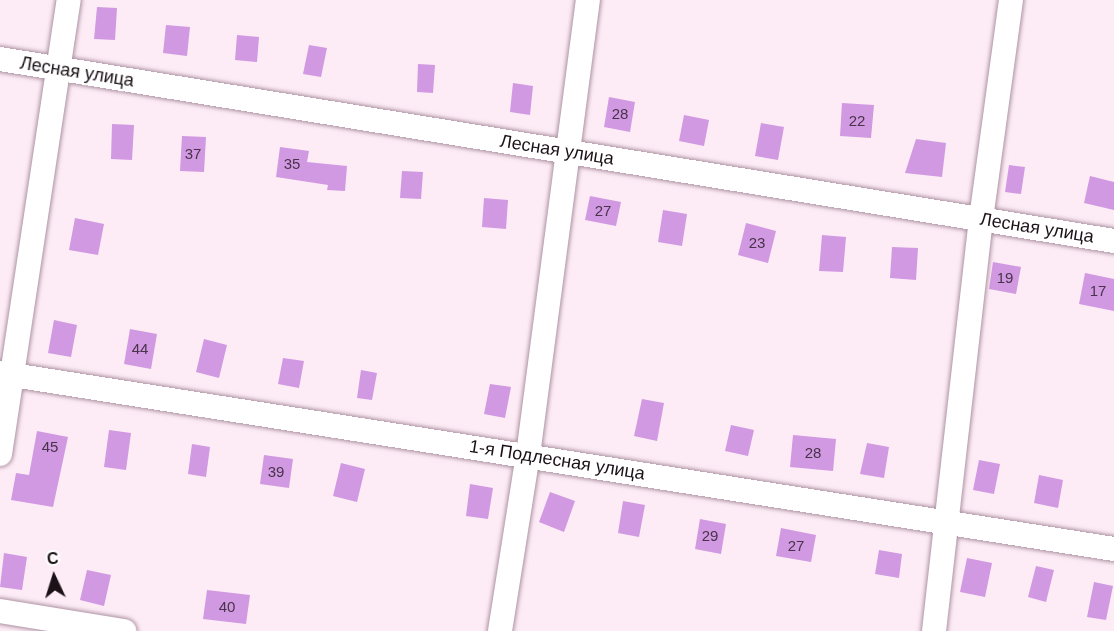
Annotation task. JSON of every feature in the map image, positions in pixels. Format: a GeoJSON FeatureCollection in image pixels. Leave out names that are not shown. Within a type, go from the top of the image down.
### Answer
{"type":"FeatureCollection","features":[{"type":"Feature","properties":{"kind":"street"},"geometry":{"type":"LineString","coordinates":[[0,454],[7,374],[69,0]]}},
{"type":"Feature","properties":{"kind":"street"},"geometry":{"type":"LineString","coordinates":[[500,631],[528,455],[566,152],[588,0]]}},
{"type":"Feature","properties":{"kind":"street"},"geometry":{"type":"LineString","coordinates":[[934,631],[981,219],[1011,0]]}},
{"type":"Feature","properties":{"kind":"street","name":"Лесная улица"},"geometry":{"type":"LineString","coordinates":[[0,59],[1114,241]]}},
{"type":"Feature","properties":{"kind":"street","name":"1-я Подлесная улица"},"geometry":{"type":"LineString","coordinates":[[7,374],[948,520],[1114,549]]}},
{"type":"Feature","properties":{"kind":"street"},"geometry":{"type":"LineString","coordinates":[[0,611],[124,631]]}},
{"type":"Feature","properties":{"kind":"building"},"geometry":{"type":"Polygon","coordinates":[[[97,7],[117,8],[115,40],[94,39],[97,7]]]}},
{"type":"Feature","properties":{"kind":"building"},"geometry":{"type":"Polygon","coordinates":[[[166,25],[190,27],[187,56],[163,53],[166,25]]]}},
{"type":"Feature","properties":{"kind":"building"},"geometry":{"type":"Polygon","coordinates":[[[237,35],[259,37],[257,62],[235,60],[237,35]]]}},
{"type":"Feature","properties":{"kind":"building"},"geometry":{"type":"Polygon","coordinates":[[[309,45],[327,48],[321,77],[303,74],[309,45]]]}},
{"type":"Feature","properties":{"kind":"building"},"geometry":{"type":"Polygon","coordinates":[[[418,64],[435,65],[433,93],[417,92],[418,64]]]}},
{"type":"Feature","properties":{"kind":"building"},"geometry":{"type":"Polygon","coordinates":[[[513,83],[533,86],[530,115],[510,112],[513,83]]]}},
{"type":"Feature","properties":{"kind":"building"},"geometry":{"type":"Polygon","coordinates":[[[609,97],[635,102],[630,132],[604,127],[609,97]]]}},
{"type":"Feature","properties":{"kind":"building"},"geometry":{"type":"Polygon","coordinates":[[[842,103],[874,105],[871,138],[840,136],[842,103]]]}},
{"type":"Feature","properties":{"kind":"building"},"geometry":{"type":"Polygon","coordinates":[[[684,115],[709,120],[704,146],[679,141],[684,115]]]}},
{"type":"Feature","properties":{"kind":"building"},"geometry":{"type":"Polygon","coordinates":[[[761,123],[784,127],[778,160],[755,156],[761,123]]]}},
{"type":"Feature","properties":{"kind":"building"},"geometry":{"type":"Polygon","coordinates":[[[112,124],[134,125],[132,160],[111,159],[112,124]]]}},
{"type":"Feature","properties":{"kind":"building"},"geometry":{"type":"Polygon","coordinates":[[[182,136],[206,137],[204,172],[180,171],[182,136]]]}},
{"type":"Feature","properties":{"kind":"building"},"geometry":{"type":"Polygon","coordinates":[[[916,139],[946,143],[942,177],[905,173],[916,139]]]}},
{"type":"Feature","properties":{"kind":"building"},"geometry":{"type":"Polygon","coordinates":[[[280,147],[309,151],[307,162],[347,166],[345,191],[327,190],[328,185],[276,177],[280,147]]]}},
{"type":"Feature","properties":{"kind":"building"},"geometry":{"type":"Polygon","coordinates":[[[1009,165],[1025,167],[1021,194],[1005,192],[1009,165]]]}},
{"type":"Feature","properties":{"kind":"building"},"geometry":{"type":"Polygon","coordinates":[[[402,171],[423,172],[421,199],[400,198],[402,171]]]}},
{"type":"Feature","properties":{"kind":"building"},"geometry":{"type":"Polygon","coordinates":[[[1090,176],[1114,182],[1114,210],[1084,203],[1090,176]]]}},
{"type":"Feature","properties":{"kind":"building"},"geometry":{"type":"Polygon","coordinates":[[[590,196],[621,202],[616,226],[585,220],[590,196]]]}},
{"type":"Feature","properties":{"kind":"building"},"geometry":{"type":"Polygon","coordinates":[[[484,198],[508,200],[506,229],[482,227],[484,198]]]}},
{"type":"Feature","properties":{"kind":"building"},"geometry":{"type":"Polygon","coordinates":[[[663,210],[687,214],[682,246],[658,242],[663,210]]]}},
{"type":"Feature","properties":{"kind":"building"},"geometry":{"type":"Polygon","coordinates":[[[75,218],[104,224],[98,255],[69,250],[75,218]]]}},
{"type":"Feature","properties":{"kind":"building"},"geometry":{"type":"Polygon","coordinates":[[[746,223],[776,231],[768,263],[738,255],[746,223]]]}},
{"type":"Feature","properties":{"kind":"building"},"geometry":{"type":"Polygon","coordinates":[[[822,235],[846,237],[843,272],[819,271],[822,235]]]}},
{"type":"Feature","properties":{"kind":"building"},"geometry":{"type":"Polygon","coordinates":[[[892,247],[918,248],[916,280],[890,278],[892,247]]]}},
{"type":"Feature","properties":{"kind":"building"},"geometry":{"type":"Polygon","coordinates":[[[993,262],[1021,267],[1016,294],[989,289],[993,262]]]}},
{"type":"Feature","properties":{"kind":"building"},"geometry":{"type":"Polygon","coordinates":[[[1085,273],[1114,279],[1114,311],[1079,304],[1085,273]]]}},
{"type":"Feature","properties":{"kind":"building"},"geometry":{"type":"Polygon","coordinates":[[[54,320],[77,325],[71,357],[48,353],[54,320]]]}},
{"type":"Feature","properties":{"kind":"building"},"geometry":{"type":"Polygon","coordinates":[[[130,329],[157,334],[151,369],[124,364],[130,329]]]}},
{"type":"Feature","properties":{"kind":"building"},"geometry":{"type":"Polygon","coordinates":[[[204,339],[227,345],[219,378],[196,372],[204,339]]]}},
{"type":"Feature","properties":{"kind":"building"},"geometry":{"type":"Polygon","coordinates":[[[283,358],[304,361],[299,388],[278,384],[283,358]]]}},
{"type":"Feature","properties":{"kind":"building"},"geometry":{"type":"Polygon","coordinates":[[[361,370],[377,373],[372,400],[357,398],[361,370]]]}},
{"type":"Feature","properties":{"kind":"building"},"geometry":{"type":"Polygon","coordinates":[[[490,384],[511,387],[505,418],[484,414],[490,384]]]}},
{"type":"Feature","properties":{"kind":"building"},"geometry":{"type":"Polygon","coordinates":[[[642,399],[664,403],[657,441],[634,436],[642,399]]]}},
{"type":"Feature","properties":{"kind":"building"},"geometry":{"type":"Polygon","coordinates":[[[731,425],[754,430],[748,456],[725,451],[731,425]]]}},
{"type":"Feature","properties":{"kind":"building"},"geometry":{"type":"Polygon","coordinates":[[[109,430],[131,433],[126,470],[104,467],[109,430]]]}},
{"type":"Feature","properties":{"kind":"building"},"geometry":{"type":"Polygon","coordinates":[[[37,431],[68,437],[53,507],[11,500],[16,473],[29,475],[37,431]]]}},
{"type":"Feature","properties":{"kind":"building"},"geometry":{"type":"Polygon","coordinates":[[[793,435],[836,439],[833,471],[790,467],[793,435]]]}},
{"type":"Feature","properties":{"kind":"building"},"geometry":{"type":"Polygon","coordinates":[[[867,443],[889,447],[884,478],[860,474],[867,443]]]}},
{"type":"Feature","properties":{"kind":"building"},"geometry":{"type":"Polygon","coordinates":[[[192,444],[210,447],[206,477],[188,474],[192,444]]]}},
{"type":"Feature","properties":{"kind":"building"},"geometry":{"type":"Polygon","coordinates":[[[264,455],[293,459],[289,488],[260,484],[264,455]]]}},
{"type":"Feature","properties":{"kind":"building"},"geometry":{"type":"Polygon","coordinates":[[[979,460],[1000,464],[994,494],[973,490],[979,460]]]}},
{"type":"Feature","properties":{"kind":"building"},"geometry":{"type":"Polygon","coordinates":[[[341,463],[365,469],[357,502],[333,496],[341,463]]]}},
{"type":"Feature","properties":{"kind":"building"},"geometry":{"type":"Polygon","coordinates":[[[1039,475],[1063,480],[1058,508],[1034,503],[1039,475]]]}},
{"type":"Feature","properties":{"kind":"building"},"geometry":{"type":"Polygon","coordinates":[[[470,484],[493,488],[488,519],[466,516],[470,484]]]}},
{"type":"Feature","properties":{"kind":"building"},"geometry":{"type":"Polygon","coordinates":[[[550,492],[575,501],[564,532],[539,522],[550,492]]]}},
{"type":"Feature","properties":{"kind":"building"},"geometry":{"type":"Polygon","coordinates":[[[623,501],[645,505],[639,537],[618,533],[623,501]]]}},
{"type":"Feature","properties":{"kind":"building"},"geometry":{"type":"Polygon","coordinates":[[[700,519],[726,524],[721,554],[695,549],[700,519]]]}},
{"type":"Feature","properties":{"kind":"building"},"geometry":{"type":"Polygon","coordinates":[[[781,528],[816,535],[811,562],[776,556],[781,528]]]}},
{"type":"Feature","properties":{"kind":"building"},"geometry":{"type":"Polygon","coordinates":[[[879,550],[902,554],[899,578],[875,574],[879,550]]]}},
{"type":"Feature","properties":{"kind":"building"},"geometry":{"type":"Polygon","coordinates":[[[4,553],[27,557],[22,590],[0,587],[4,553]]]}},
{"type":"Feature","properties":{"kind":"building"},"geometry":{"type":"Polygon","coordinates":[[[967,558],[992,563],[985,597],[960,592],[967,558]]]}},
{"type":"Feature","properties":{"kind":"building"},"geometry":{"type":"Polygon","coordinates":[[[1036,566],[1054,570],[1046,602],[1028,597],[1036,566]]]}},
{"type":"Feature","properties":{"kind":"building"},"geometry":{"type":"Polygon","coordinates":[[[87,570],[111,575],[104,606],[80,600],[87,570]]]}},
{"type":"Feature","properties":{"kind":"building"},"geometry":{"type":"Polygon","coordinates":[[[1094,582],[1113,586],[1106,620],[1087,617],[1094,582]]]}},
{"type":"Feature","properties":{"kind":"building"},"geometry":{"type":"Polygon","coordinates":[[[207,590],[250,595],[246,624],[203,619],[207,590]]]}}]}
